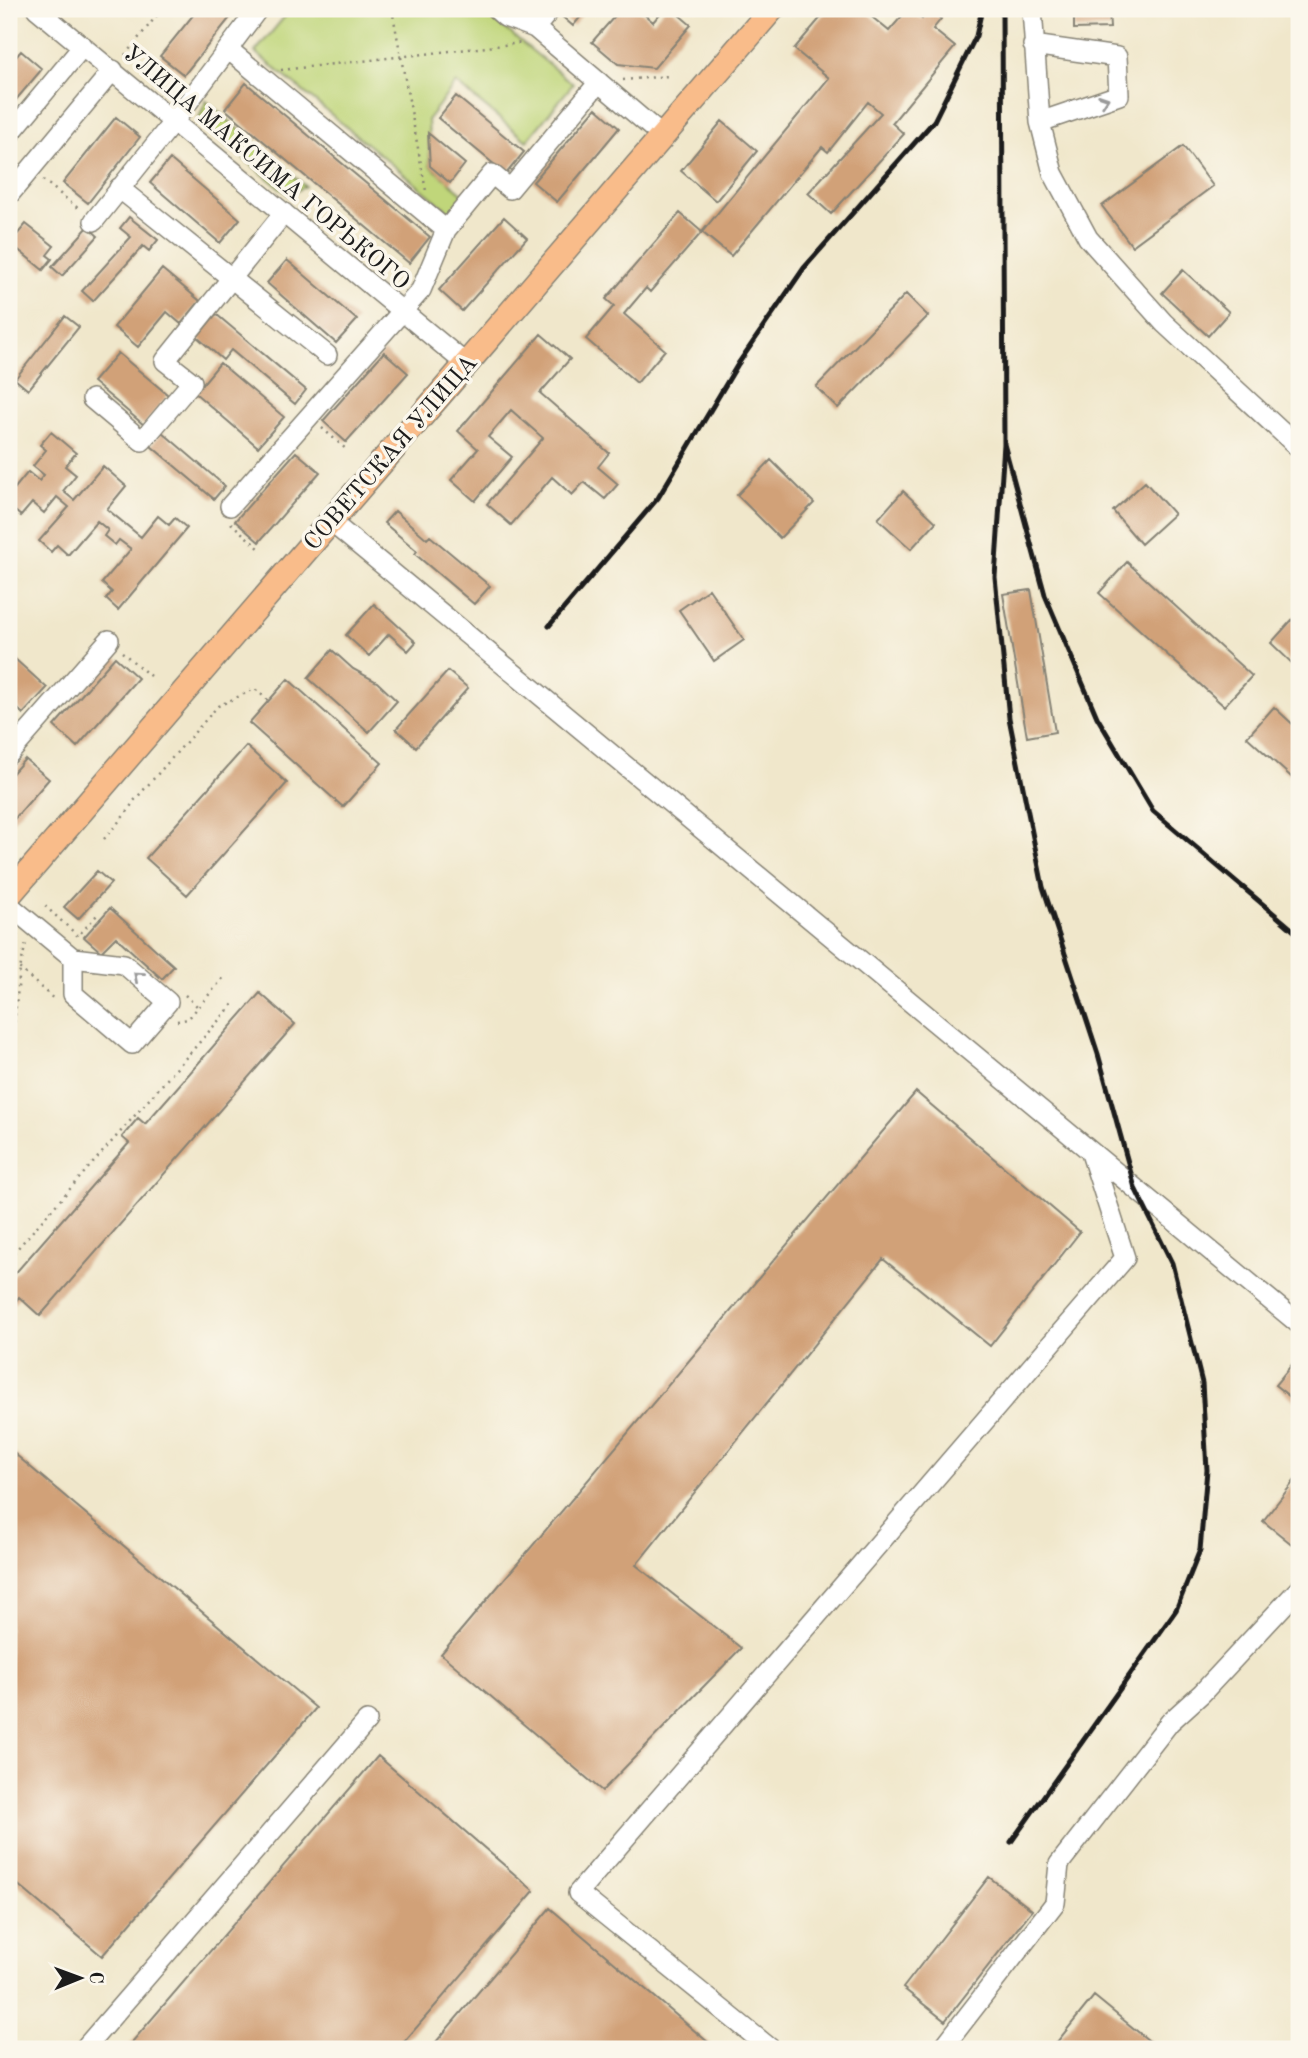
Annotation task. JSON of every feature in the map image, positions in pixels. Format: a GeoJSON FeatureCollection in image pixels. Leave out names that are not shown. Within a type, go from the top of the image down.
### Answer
{"type":"FeatureCollection","features":[{"type":"Feature","properties":{"kind":"main road","name":"СОВЕТСКАЯ УЛИЦА"},"geometry":{"type":"LineString","coordinates":[[9,895],[772,9]]}},
{"type":"Feature","properties":{"kind":"street","name":"УЛИЦА МАКСИМА ГОРЬКОГО"},"geometry":{"type":"LineString","coordinates":[[37,9],[466,364]]}},
{"type":"Feature","properties":{"kind":"street"},"geometry":{"type":"LineString","coordinates":[[94,221],[258,9]]}},
{"type":"Feature","properties":{"kind":"street"},"geometry":{"type":"LineString","coordinates":[[496,9],[542,34],[662,136]]}},
{"type":"Feature","properties":{"kind":"street"},"geometry":{"type":"LineString","coordinates":[[542,34],[551,9]]}},
{"type":"Feature","properties":{"kind":"street"},"geometry":{"type":"LineString","coordinates":[[1032,9],[1040,122],[1053,173],[1088,238],[1164,323],[1299,448]]}},
{"type":"Feature","properties":{"kind":"street"},"geometry":{"type":"LineString","coordinates":[[9,135],[83,46]]}},
{"type":"Feature","properties":{"kind":"street"},"geometry":{"type":"LineString","coordinates":[[1033,46],[1117,57],[1119,95],[1040,122]]}},
{"type":"Feature","properties":{"kind":"street"},"geometry":{"type":"LineString","coordinates":[[228,50],[439,224]]}},
{"type":"Feature","properties":{"kind":"street"},"geometry":{"type":"LineString","coordinates":[[9,195],[113,70]]}},
{"type":"Feature","properties":{"kind":"street"},"geometry":{"type":"LineString","coordinates":[[230,506],[421,290],[439,224],[492,174],[510,189],[599,82]]}},
{"type":"Feature","properties":{"kind":"street"},"geometry":{"type":"LineString","coordinates":[[119,188],[327,355]]}},
{"type":"Feature","properties":{"kind":"street"},"geometry":{"type":"LineString","coordinates":[[92,399],[142,441],[191,383],[165,361],[284,213]]}},
{"type":"Feature","properties":{"kind":"street"},"geometry":{"type":"LineString","coordinates":[[330,522],[1299,1324]]}},
{"type":"Feature","properties":{"kind":"street"},"geometry":{"type":"LineString","coordinates":[[9,754],[109,640]]}},
{"type":"Feature","properties":{"kind":"street"},"geometry":{"type":"LineString","coordinates":[[9,905],[73,958],[124,964],[168,1002],[132,1044],[73,994],[73,958]]}},
{"type":"Feature","properties":{"kind":"street"},"geometry":{"type":"LineString","coordinates":[[771,2049],[578,1893],[1125,1258],[1091,1152]]}},
{"type":"Feature","properties":{"kind":"street"},"geometry":{"type":"LineString","coordinates":[[942,2049],[1055,1903],[1059,1864],[1067,1853],[1170,1722],[1202,1693],[1299,1589]]}},
{"type":"Feature","properties":{"kind":"street"},"geometry":{"type":"LineString","coordinates":[[84,2049],[367,1721]]}},
{"type":"Feature","properties":{"kind":"path"},"geometry":{"type":"LineString","coordinates":[[113,70],[162,9]]}},
{"type":"Feature","properties":{"kind":"path"},"geometry":{"type":"LineString","coordinates":[[392,9],[439,224]]}},
{"type":"Feature","properties":{"kind":"path"},"geometry":{"type":"LineString","coordinates":[[256,73],[401,57],[542,34]]}},
{"type":"Feature","properties":{"kind":"path"},"geometry":{"type":"LineString","coordinates":[[599,82],[669,76]]}},
{"type":"Feature","properties":{"kind":"path"},"geometry":{"type":"LineString","coordinates":[[30,169],[94,221]]}},
{"type":"Feature","properties":{"kind":"path"},"geometry":{"type":"LineString","coordinates":[[309,417],[348,451]]}},
{"type":"Feature","properties":{"kind":"path"},"geometry":{"type":"LineString","coordinates":[[230,506],[222,515],[261,550]]}},
{"type":"Feature","properties":{"kind":"path"},"geometry":{"type":"LineString","coordinates":[[109,640],[149,676]]}},
{"type":"Feature","properties":{"kind":"path"},"geometry":{"type":"LineString","coordinates":[[104,839],[218,706],[255,688],[269,701]]}},
{"type":"Feature","properties":{"kind":"path"},"geometry":{"type":"LineString","coordinates":[[45,906],[78,936],[97,915],[101,919]]}},
{"type":"Feature","properties":{"kind":"path"},"geometry":{"type":"LineString","coordinates":[[9,1071],[20,969],[30,922]]}},
{"type":"Feature","properties":{"kind":"path"},"geometry":{"type":"LineString","coordinates":[[9,959],[55,999]]}},
{"type":"Feature","properties":{"kind":"path"},"geometry":{"type":"LineString","coordinates":[[177,1021],[188,1019],[225,976]]}},
{"type":"Feature","properties":{"kind":"path"},"geometry":{"type":"LineString","coordinates":[[9,1258],[235,1002]]}},
{"type":"Feature","properties":{"kind":"green space"},"geometry":{"type":"Polygon","coordinates":[[[291,9],[481,9],[573,84],[527,141],[456,83],[428,119],[430,166],[465,195],[450,212],[255,52],[291,9]]]}},
{"type":"Feature","properties":{"kind":"green space"},"geometry":{"type":"Polygon","coordinates":[[[206,101],[305,186],[289,195],[198,121],[206,101]]]}},
{"type":"Feature","properties":{"kind":"building"},"geometry":{"type":"Polygon","coordinates":[[[198,9],[237,9],[184,75],[160,56],[198,9]]]}},
{"type":"Feature","properties":{"kind":"building"},"geometry":{"type":"Polygon","coordinates":[[[562,9],[587,9],[573,26],[558,13],[562,9]]]}},
{"type":"Feature","properties":{"kind":"building"},"geometry":{"type":"Polygon","coordinates":[[[621,9],[638,9],[653,22],[664,9],[672,9],[691,25],[654,68],[618,64],[592,42],[621,9]]]}},
{"type":"Feature","properties":{"kind":"building"},"geometry":{"type":"Polygon","coordinates":[[[828,9],[871,9],[867,13],[889,31],[908,9],[922,19],[929,10],[941,19],[933,29],[955,47],[892,123],[904,134],[831,214],[808,193],[881,113],[868,102],[828,152],[822,147],[731,256],[702,232],[829,78],[794,49],[828,9]]]}},
{"type":"Feature","properties":{"kind":"building"},"geometry":{"type":"Polygon","coordinates":[[[1109,9],[1110,28],[1074,29],[1074,12],[1109,9]]]}},
{"type":"Feature","properties":{"kind":"building"},"geometry":{"type":"Polygon","coordinates":[[[21,51],[42,69],[9,108],[9,65],[21,51]]]}},
{"type":"Feature","properties":{"kind":"building"},"geometry":{"type":"Polygon","coordinates":[[[246,83],[430,237],[409,263],[225,109],[246,83]]]}},
{"type":"Feature","properties":{"kind":"building"},"geometry":{"type":"Polygon","coordinates":[[[456,96],[524,152],[506,174],[438,118],[456,96]]]}},
{"type":"Feature","properties":{"kind":"building"},"geometry":{"type":"Polygon","coordinates":[[[596,108],[619,128],[557,202],[533,182],[596,108]]]}},
{"type":"Feature","properties":{"kind":"building"},"geometry":{"type":"Polygon","coordinates":[[[116,117],[140,137],[88,203],[63,183],[116,117]]]}},
{"type":"Feature","properties":{"kind":"building"},"geometry":{"type":"Polygon","coordinates":[[[722,121],[757,151],[716,201],[681,171],[722,121]]]}},
{"type":"Feature","properties":{"kind":"building"},"geometry":{"type":"Polygon","coordinates":[[[428,133],[465,164],[450,183],[430,166],[428,133]]]}},
{"type":"Feature","properties":{"kind":"building"},"geometry":{"type":"Polygon","coordinates":[[[1183,146],[1213,186],[1132,246],[1102,206],[1183,146]]]}},
{"type":"Feature","properties":{"kind":"building"},"geometry":{"type":"Polygon","coordinates":[[[170,159],[240,219],[220,243],[150,183],[170,159]]]}},
{"type":"Feature","properties":{"kind":"building"},"geometry":{"type":"Polygon","coordinates":[[[680,213],[702,232],[650,292],[646,288],[624,314],[665,350],[637,383],[586,339],[614,306],[606,299],[680,213]]]}},
{"type":"Feature","properties":{"kind":"building"},"geometry":{"type":"Polygon","coordinates":[[[129,217],[158,240],[149,251],[143,246],[93,301],[82,291],[131,237],[120,228],[129,217]]]}},
{"type":"Feature","properties":{"kind":"building"},"geometry":{"type":"Polygon","coordinates":[[[504,217],[527,238],[462,311],[439,290],[504,217]]]}},
{"type":"Feature","properties":{"kind":"building"},"geometry":{"type":"Polygon","coordinates":[[[26,224],[54,246],[47,255],[52,259],[43,270],[10,243],[26,224]]]}},
{"type":"Feature","properties":{"kind":"building"},"geometry":{"type":"Polygon","coordinates":[[[88,227],[98,236],[62,276],[52,267],[88,227]]]}},
{"type":"Feature","properties":{"kind":"building"},"geometry":{"type":"Polygon","coordinates":[[[287,260],[357,320],[336,343],[267,283],[287,260]]]}},
{"type":"Feature","properties":{"kind":"building"},"geometry":{"type":"Polygon","coordinates":[[[162,269],[200,301],[181,324],[167,312],[138,347],[114,327],[162,269]]]}},
{"type":"Feature","properties":{"kind":"building"},"geometry":{"type":"Polygon","coordinates":[[[1183,270],[1229,312],[1208,336],[1162,293],[1183,270]]]}},
{"type":"Feature","properties":{"kind":"building"},"geometry":{"type":"Polygon","coordinates":[[[906,294],[928,316],[838,408],[816,387],[906,294]]]}},
{"type":"Feature","properties":{"kind":"building"},"geometry":{"type":"Polygon","coordinates":[[[216,314],[306,390],[295,404],[231,350],[223,360],[197,337],[216,314]]]}},
{"type":"Feature","properties":{"kind":"building"},"geometry":{"type":"Polygon","coordinates":[[[65,316],[79,327],[28,390],[15,379],[65,316]]]}},
{"type":"Feature","properties":{"kind":"building"},"geometry":{"type":"Polygon","coordinates":[[[541,334],[570,359],[540,393],[609,453],[598,467],[618,484],[605,499],[584,482],[572,495],[552,477],[511,525],[487,504],[543,438],[511,410],[488,437],[512,457],[475,501],[451,480],[478,449],[458,431],[541,334]]]}},
{"type":"Feature","properties":{"kind":"building"},"geometry":{"type":"Polygon","coordinates":[[[384,352],[408,373],[346,442],[323,421],[384,352]]]}},
{"type":"Feature","properties":{"kind":"building"},"geometry":{"type":"Polygon","coordinates":[[[118,353],[168,395],[144,425],[93,382],[118,353]]]}},
{"type":"Feature","properties":{"kind":"building"},"geometry":{"type":"Polygon","coordinates":[[[220,363],[284,417],[258,447],[195,393],[220,363]]]}},
{"type":"Feature","properties":{"kind":"building"},"geometry":{"type":"Polygon","coordinates":[[[51,432],[76,453],[65,466],[76,475],[63,491],[74,500],[103,466],[126,486],[107,509],[141,537],[158,516],[169,525],[175,518],[187,528],[118,610],[106,599],[112,592],[102,583],[131,549],[119,540],[115,545],[104,536],[108,530],[97,521],[68,555],[57,545],[51,552],[39,541],[69,507],[57,497],[44,513],[32,503],[21,516],[9,506],[9,483],[15,488],[28,472],[39,481],[44,475],[33,466],[46,450],[40,445],[51,432]]]}},
{"type":"Feature","properties":{"kind":"building"},"geometry":{"type":"Polygon","coordinates":[[[162,432],[225,486],[214,499],[151,446],[162,432]]]}},
{"type":"Feature","properties":{"kind":"building"},"geometry":{"type":"Polygon","coordinates":[[[296,452],[320,472],[259,542],[235,521],[296,452]]]}},
{"type":"Feature","properties":{"kind":"building"},"geometry":{"type":"Polygon","coordinates":[[[771,460],[814,503],[780,538],[737,495],[771,460]]]}},
{"type":"Feature","properties":{"kind":"building"},"geometry":{"type":"Polygon","coordinates":[[[1145,482],[1174,514],[1141,544],[1113,511],[1145,482]]]}},
{"type":"Feature","properties":{"kind":"building"},"geometry":{"type":"Polygon","coordinates":[[[903,491],[936,522],[911,549],[878,519],[903,491]]]}},
{"type":"Feature","properties":{"kind":"building"},"geometry":{"type":"Polygon","coordinates":[[[395,511],[427,539],[430,536],[490,586],[474,604],[415,554],[417,551],[384,523],[395,511]]]}},
{"type":"Feature","properties":{"kind":"building"},"geometry":{"type":"Polygon","coordinates":[[[1127,562],[1252,676],[1224,706],[1099,593],[1127,562]]]}},
{"type":"Feature","properties":{"kind":"building"},"geometry":{"type":"Polygon","coordinates":[[[709,589],[744,640],[714,661],[679,610],[709,589]]]}},
{"type":"Feature","properties":{"kind":"building"},"geometry":{"type":"Polygon","coordinates":[[[1031,590],[1055,732],[1027,737],[1003,594],[1031,590]]]}},
{"type":"Feature","properties":{"kind":"building"},"geometry":{"type":"Polygon","coordinates":[[[374,604],[416,642],[408,651],[389,634],[369,656],[346,635],[374,604]]]}},
{"type":"Feature","properties":{"kind":"building"},"geometry":{"type":"Polygon","coordinates":[[[1299,612],[1299,670],[1271,643],[1299,612]]]}},
{"type":"Feature","properties":{"kind":"building"},"geometry":{"type":"Polygon","coordinates":[[[332,650],[353,669],[377,682],[397,701],[369,732],[308,678],[332,650]]]}},
{"type":"Feature","properties":{"kind":"building"},"geometry":{"type":"Polygon","coordinates":[[[115,657],[138,678],[77,747],[54,726],[115,657]]]}},
{"type":"Feature","properties":{"kind":"building"},"geometry":{"type":"Polygon","coordinates":[[[15,659],[47,688],[23,714],[9,700],[9,666],[15,659]]]}},
{"type":"Feature","properties":{"kind":"building"},"geometry":{"type":"Polygon","coordinates":[[[448,671],[468,688],[416,747],[396,729],[448,671]]]}},
{"type":"Feature","properties":{"kind":"building"},"geometry":{"type":"Polygon","coordinates":[[[288,679],[382,763],[343,807],[249,723],[288,679]]]}},
{"type":"Feature","properties":{"kind":"building"},"geometry":{"type":"Polygon","coordinates":[[[1274,707],[1299,730],[1299,784],[1247,737],[1274,707]]]}},
{"type":"Feature","properties":{"kind":"building"},"geometry":{"type":"Polygon","coordinates":[[[246,746],[287,783],[187,895],[146,858],[246,746]]]}},
{"type":"Feature","properties":{"kind":"building"},"geometry":{"type":"Polygon","coordinates":[[[25,759],[49,779],[9,825],[9,777],[25,759]]]}},
{"type":"Feature","properties":{"kind":"building"},"geometry":{"type":"Polygon","coordinates":[[[97,871],[111,883],[78,919],[64,907],[97,871]]]}},
{"type":"Feature","properties":{"kind":"building"},"geometry":{"type":"Polygon","coordinates":[[[110,908],[174,966],[162,979],[116,937],[101,952],[84,937],[110,908]]]}},
{"type":"Feature","properties":{"kind":"building"},"geometry":{"type":"Polygon","coordinates":[[[260,993],[295,1024],[40,1316],[19,1297],[9,1309],[9,1274],[12,1277],[129,1143],[122,1137],[138,1118],[145,1124],[260,993]]]}},
{"type":"Feature","properties":{"kind":"building"},"geometry":{"type":"Polygon","coordinates":[[[916,1092],[1080,1232],[990,1346],[883,1259],[636,1565],[741,1648],[602,1791],[441,1654],[916,1092]]]}},
{"type":"Feature","properties":{"kind":"building"},"geometry":{"type":"Polygon","coordinates":[[[1299,1356],[1299,1404],[1275,1385],[1299,1356]]]}},
{"type":"Feature","properties":{"kind":"building"},"geometry":{"type":"Polygon","coordinates":[[[9,1449],[316,1708],[102,1956],[9,1877],[9,1449]]]}},
{"type":"Feature","properties":{"kind":"building"},"geometry":{"type":"Polygon","coordinates":[[[1299,1475],[1299,1550],[1263,1521],[1299,1475]]]}},
{"type":"Feature","properties":{"kind":"building"},"geometry":{"type":"Polygon","coordinates":[[[378,1756],[534,1891],[398,2049],[126,2049],[378,1756]]]}},
{"type":"Feature","properties":{"kind":"building"},"geometry":{"type":"Polygon","coordinates":[[[989,1877],[1032,1910],[945,2021],[903,1988],[989,1877]]]}},
{"type":"Feature","properties":{"kind":"building"},"geometry":{"type":"Polygon","coordinates":[[[550,1908],[716,2049],[430,2049],[550,1908]]]}},
{"type":"Feature","properties":{"kind":"building"},"geometry":{"type":"Polygon","coordinates":[[[1094,1996],[1159,2049],[1055,2049],[1053,2047],[1094,1996]]]}},
{"type":"Feature","properties":{"kind":"railway"},"geometry":{"type":"LineString","coordinates":[[549,626],[658,498],[738,364],[804,268],[934,121],[976,36],[982,9]]}},
{"type":"Feature","properties":{"kind":"railway"},"geometry":{"type":"LineString","coordinates":[[1002,9],[1004,444],[1045,595],[1097,717],[1153,811],[1299,935]]}},
{"type":"Feature","properties":{"kind":"railway"},"geometry":{"type":"LineString","coordinates":[[1004,444],[995,577],[1009,718],[1043,887],[1098,1054],[1135,1188],[1172,1263],[1202,1383],[1207,1470],[1200,1550],[1176,1610],[1011,1842]]}}]}
